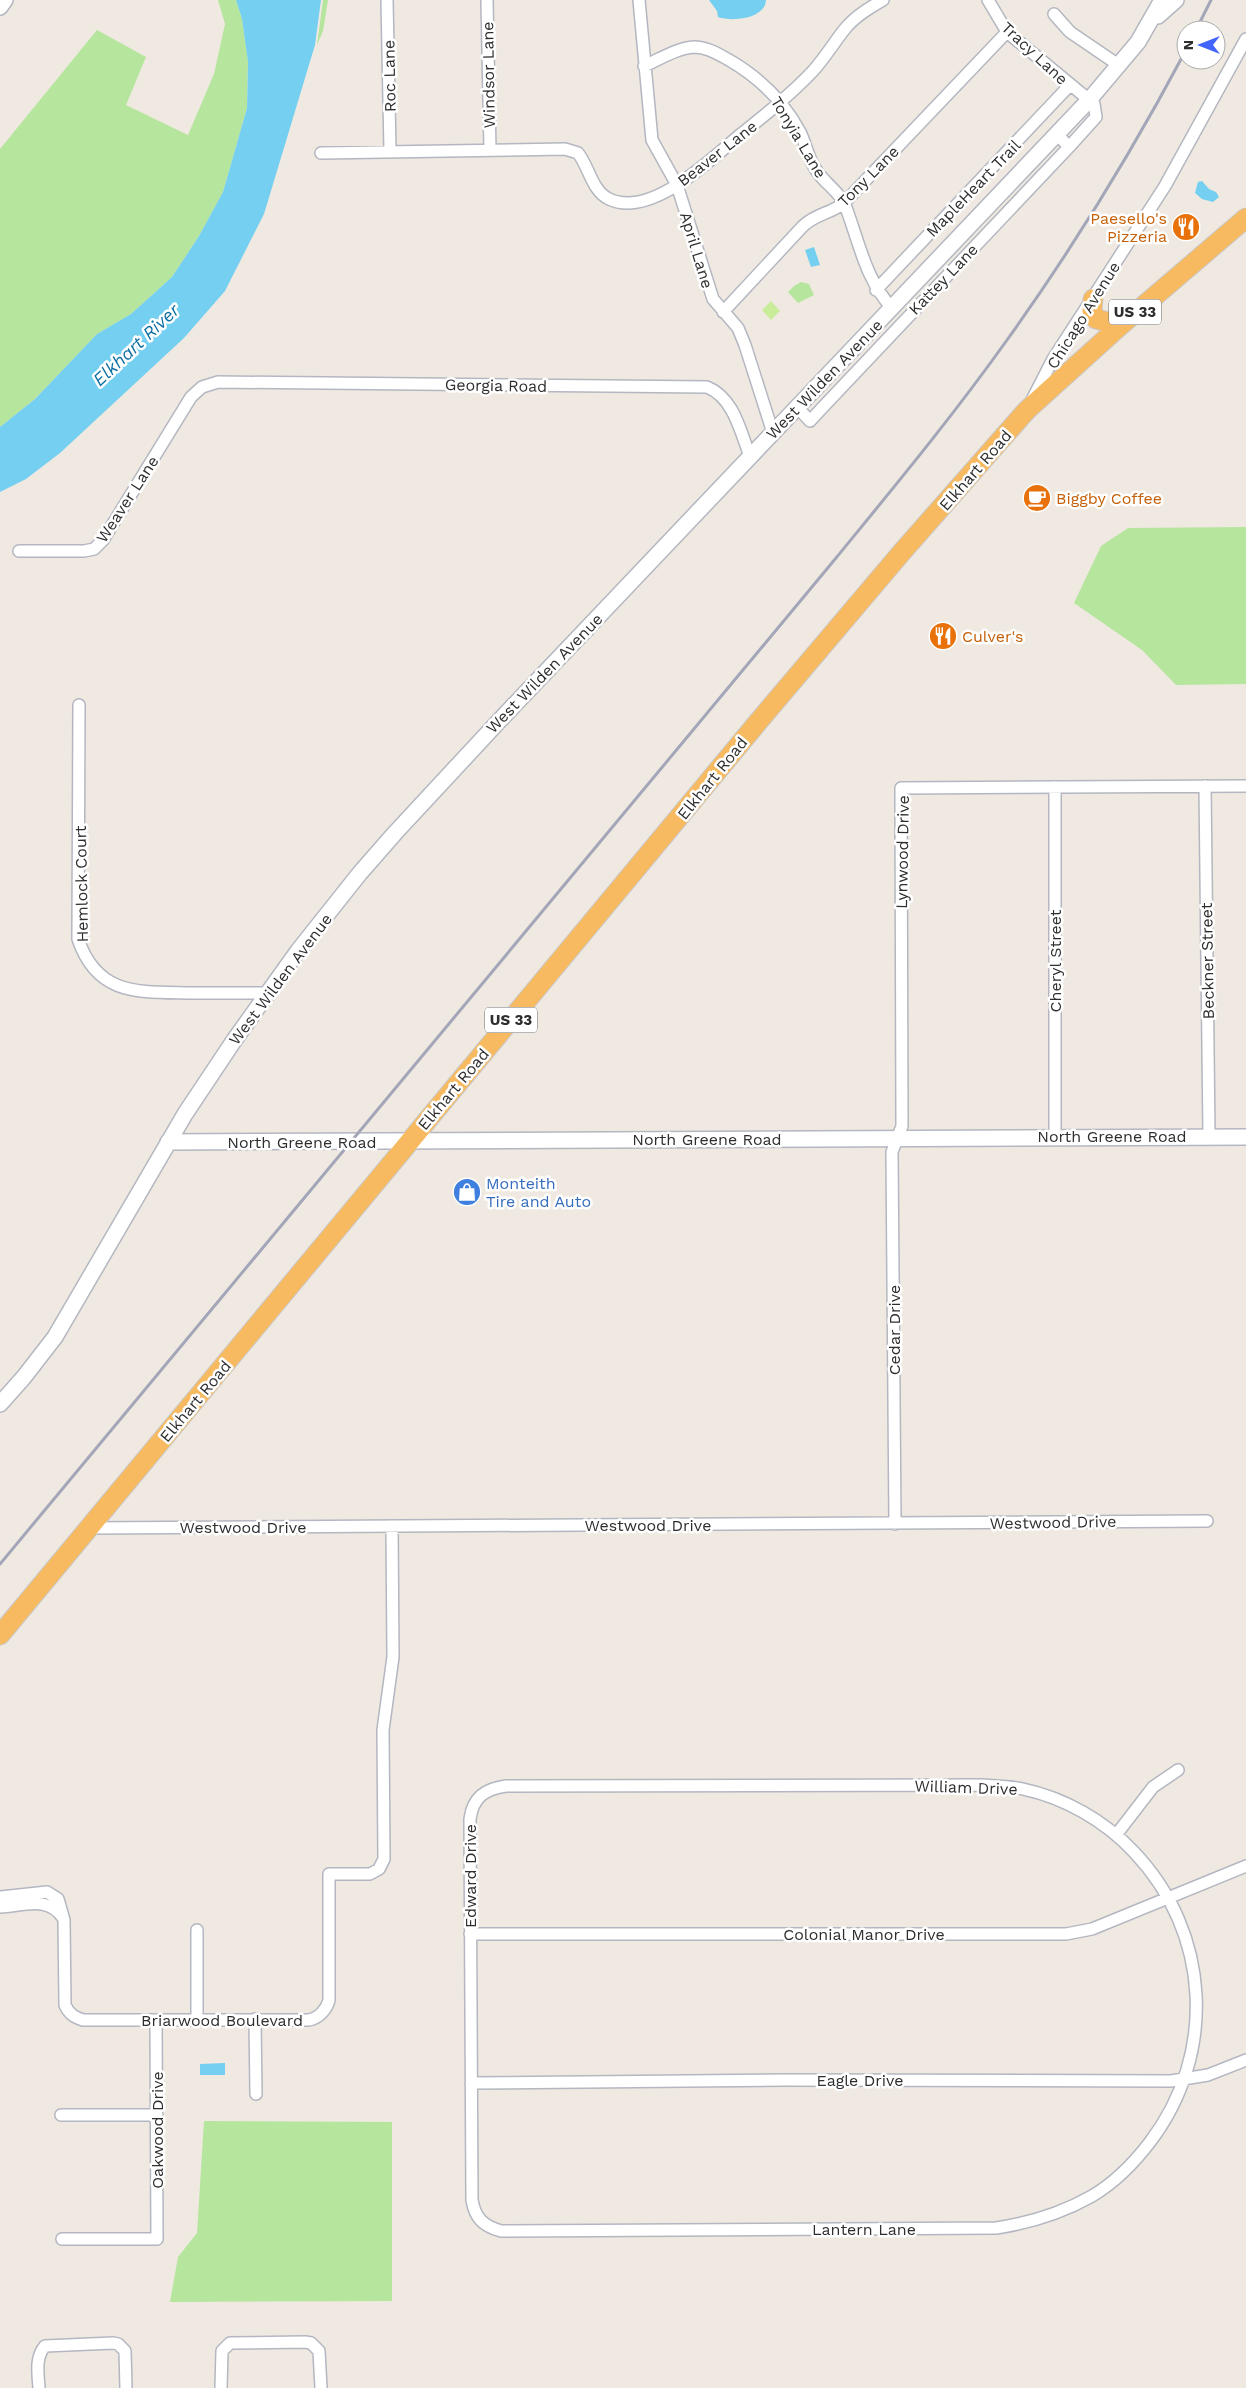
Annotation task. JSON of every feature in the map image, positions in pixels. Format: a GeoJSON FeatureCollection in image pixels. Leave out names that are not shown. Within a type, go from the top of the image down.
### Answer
{"type":"FeatureCollection","features":[{"type":"Feature","properties":{"kind":"highway","name":"US 33"},"geometry":{"type":"LineString","coordinates":[[1027,410],[1121,325],[1246,218]]}},
{"type":"Feature","properties":{"kind":"highway"},"geometry":{"type":"LineString","coordinates":[[1094,299],[1092,311],[1096,318],[1121,325]]}},
{"type":"Feature","properties":{"kind":"highway","name":"Elkhart Road"},"geometry":{"type":"LineString","coordinates":[[0,1635],[831,634],[1027,410]]}},
{"type":"Feature","properties":{"kind":"street"},"geometry":{"type":"LineString","coordinates":[[0,7],[6,0]]}},
{"type":"Feature","properties":{"kind":"street","name":"Roc Lane"},"geometry":{"type":"LineString","coordinates":[[387,0],[390,151]]}},
{"type":"Feature","properties":{"kind":"street","name":"Windsor Lane"},"geometry":{"type":"LineString","coordinates":[[487,0],[490,150]]}},
{"type":"Feature","properties":{"kind":"street","name":"April Lane"},"geometry":{"type":"LineString","coordinates":[[638,0],[652,140],[676,185],[708,289],[713,299],[738,328],[745,344],[773,432]]}},
{"type":"Feature","properties":{"kind":"street","name":"Beaver Lane"},"geometry":{"type":"LineString","coordinates":[[321,152],[573,150],[581,158],[601,193],[618,202],[647,199],[689,177],[781,102],[818,66],[845,28],[883,0]]}},
{"type":"Feature","properties":{"kind":"street","name":"Tracy Lane"},"geometry":{"type":"LineString","coordinates":[[988,0],[1007,32],[1070,86],[1090,100]]}},
{"type":"Feature","properties":{"kind":"street","name":"West Wilden Avenue"},"geometry":{"type":"LineString","coordinates":[[0,1404],[55,1337],[185,1114],[268,993],[325,918],[395,833],[750,456],[1090,100],[1120,66],[1150,24],[1162,0]]}},
{"type":"Feature","properties":{"kind":"street"},"geometry":{"type":"LineString","coordinates":[[1150,24],[1176,0]]}},
{"type":"Feature","properties":{"kind":"street"},"geometry":{"type":"LineString","coordinates":[[1054,14],[1070,32],[1120,66]]}},
{"type":"Feature","properties":{"kind":"street","name":"Tony Lane"},"geometry":{"type":"LineString","coordinates":[[723,312],[803,226],[817,215],[837,209],[844,204],[1007,32]]}},
{"type":"Feature","properties":{"kind":"street","name":"Chicago Avenue"},"geometry":{"type":"LineString","coordinates":[[1027,410],[1053,359],[1094,299],[1165,186],[1246,39]]}},
{"type":"Feature","properties":{"kind":"street","name":"Tonyia Lane"},"geometry":{"type":"LineString","coordinates":[[644,66],[684,48],[707,49],[754,76],[769,87],[781,102],[800,133],[816,172],[844,204],[876,290],[892,308]]}},
{"type":"Feature","properties":{"kind":"street","name":"MapleHeart Trail"},"geometry":{"type":"LineString","coordinates":[[876,290],[1070,86]]}},
{"type":"Feature","properties":{"kind":"street","name":"Kattey Lane"},"geometry":{"type":"LineString","coordinates":[[797,407],[810,421],[1069,147],[1096,116],[1097,110],[1090,100]]}},
{"type":"Feature","properties":{"kind":"street"},"geometry":{"type":"LineString","coordinates":[[1057,134],[1069,147]]}},
{"type":"Feature","properties":{"kind":"street"},"geometry":{"type":"LineString","coordinates":[[924,273],[937,285]]}},
{"type":"Feature","properties":{"kind":"street","name":"Georgia Road"},"geometry":{"type":"LineString","coordinates":[[202,387],[218,382],[707,387],[719,393],[731,407],[750,456]]}},
{"type":"Feature","properties":{"kind":"street","name":"Weaver Lane"},"geometry":{"type":"LineString","coordinates":[[19,551],[84,551],[94,549],[103,540],[191,398],[202,387]]}},
{"type":"Feature","properties":{"kind":"street","name":"Hemlock Court"},"geometry":{"type":"LineString","coordinates":[[79,705],[78,939],[90,964],[108,981],[130,991],[268,993]]}},
{"type":"Feature","properties":{"kind":"street","name":"Beckner Street"},"geometry":{"type":"LineString","coordinates":[[1205,786],[1209,1136]]}},
{"type":"Feature","properties":{"kind":"street","name":"Lynwood Drive"},"geometry":{"type":"LineString","coordinates":[[898,1137],[902,1126],[901,788],[1246,786]]}},
{"type":"Feature","properties":{"kind":"street","name":"Cheryl Street"},"geometry":{"type":"LineString","coordinates":[[1054,787],[1055,1136]]}},
{"type":"Feature","properties":{"kind":"street","name":"North Greene Road"},"geometry":{"type":"LineString","coordinates":[[168,1142],[1246,1136]]}},
{"type":"Feature","properties":{"kind":"street","name":"Cedar Drive"},"geometry":{"type":"LineString","coordinates":[[895,1524],[892,1152],[898,1137]]}},
{"type":"Feature","properties":{"kind":"street","name":"Westwood Drive"},"geometry":{"type":"LineString","coordinates":[[89,1528],[1207,1521]]}},
{"type":"Feature","properties":{"kind":"street","name":"Briarwood Boulevard"},"geometry":{"type":"LineString","coordinates":[[0,1897],[42,1892],[51,1893],[62,1904],[64,1920],[64,1996],[68,2011],[76,2018],[83,2020],[309,2020],[318,2016],[325,2009],[329,2000],[329,1874],[370,1874],[379,1869],[384,1859],[383,1730],[393,1657],[392,1526]]}},
{"type":"Feature","properties":{"kind":"street"},"geometry":{"type":"LineString","coordinates":[[1116,1834],[1153,1787],[1178,1770]]}},
{"type":"Feature","properties":{"kind":"street","name":"Edward Drive"},"geometry":{"type":"LineString","coordinates":[[481,2222],[474,2212],[472,2200],[470,1818],[474,1803],[483,1793],[506,1786],[744,1786]]}},
{"type":"Feature","properties":{"kind":"street","name":"William Drive"},"geometry":{"type":"LineString","coordinates":[[744,1786],[1003,1786],[1024,1789],[1069,1805],[1093,1817],[1116,1834],[1144,1862],[1168,1897],[1185,1936],[1195,1988],[1194,2046],[1185,2079]]}},
{"type":"Feature","properties":{"kind":"street","name":"Colonial Manor Drive"},"geometry":{"type":"LineString","coordinates":[[470,1934],[1066,1934],[1092,1929],[1246,1866]]}},
{"type":"Feature","properties":{"kind":"street"},"geometry":{"type":"LineString","coordinates":[[0,1906],[45,1903],[58,1910],[64,1920]]}},
{"type":"Feature","properties":{"kind":"street"},"geometry":{"type":"LineString","coordinates":[[197,1930],[197,2020]]}},
{"type":"Feature","properties":{"kind":"street"},"geometry":{"type":"LineString","coordinates":[[256,2019],[256,2094]]}},
{"type":"Feature","properties":{"kind":"street","name":"Oakwood Drive"},"geometry":{"type":"LineString","coordinates":[[62,2239],[157,2239],[156,2020]]}},
{"type":"Feature","properties":{"kind":"street","name":"Eagle Drive"},"geometry":{"type":"LineString","coordinates":[[471,2083],[1185,2079],[1221,2071],[1246,2060]]}},
{"type":"Feature","properties":{"kind":"street","name":"Lantern Lane"},"geometry":{"type":"LineString","coordinates":[[481,2222],[490,2228],[501,2231],[973,2230],[1016,2225],[1064,2210],[1094,2195],[1119,2176],[1142,2152],[1163,2124],[1185,2079]]}},
{"type":"Feature","properties":{"kind":"street"},"geometry":{"type":"LineString","coordinates":[[61,2115],[157,2115]]}},
{"type":"Feature","properties":{"kind":"street"},"geometry":{"type":"LineString","coordinates":[[221,2388],[222,2351],[230,2343],[305,2342],[316,2346],[319,2351],[320,2388]]}},
{"type":"Feature","properties":{"kind":"street"},"geometry":{"type":"LineString","coordinates":[[38,2388],[38,2358],[40,2351],[45,2346],[113,2343],[118,2344],[126,2351],[126,2388]]}},
{"type":"Feature","properties":{"kind":"green space"},"geometry":{"type":"Polygon","coordinates":[[[218,0],[236,0],[242,19],[248,62],[247,108],[223,192],[199,236],[172,277],[131,314],[97,334],[35,399],[0,427],[0,149],[97,30],[146,57],[126,105],[188,135],[214,74],[225,24],[218,0]]]}},
{"type":"Feature","properties":{"kind":"green space"},"geometry":{"type":"Polygon","coordinates":[[[323,0],[328,0],[323,31],[317,45],[323,0]]]}},
{"type":"Feature","properties":{"kind":"green space"},"geometry":{"type":"Polygon","coordinates":[[[801,282],[809,284],[814,295],[798,303],[788,292],[801,282]]]}},
{"type":"Feature","properties":{"kind":"green space"},"geometry":{"type":"Polygon","coordinates":[[[771,301],[780,311],[771,320],[762,310],[771,301]]]}},
{"type":"Feature","properties":{"kind":"green space"},"geometry":{"type":"Polygon","coordinates":[[[1246,527],[1246,684],[1176,685],[1142,650],[1074,603],[1101,546],[1128,528],[1246,527]]]}},
{"type":"Feature","properties":{"kind":"green space"},"geometry":{"type":"Polygon","coordinates":[[[204,2121],[392,2122],[392,2301],[170,2302],[178,2257],[197,2233],[204,2121]]]}},
{"type":"Feature","properties":{"kind":"water","name":"Elkhart River"},"geometry":{"type":"Polygon","coordinates":[[[236,0],[321,0],[315,45],[264,214],[225,291],[184,338],[60,453],[26,479],[0,492],[0,427],[35,399],[97,334],[131,314],[172,277],[199,236],[223,192],[247,108],[248,62],[242,19],[236,0]]]}},
{"type":"Feature","properties":{"kind":"water"},"geometry":{"type":"Polygon","coordinates":[[[709,0],[766,0],[760,11],[754,15],[747,18],[732,19],[718,17],[717,11],[709,0]]]}},
{"type":"Feature","properties":{"kind":"water"},"geometry":{"type":"Polygon","coordinates":[[[1202,181],[1209,189],[1216,192],[1219,197],[1213,202],[1202,199],[1195,193],[1198,182],[1202,181]]]}},
{"type":"Feature","properties":{"kind":"water"},"geometry":{"type":"Polygon","coordinates":[[[814,247],[820,265],[811,267],[805,250],[814,247]]]}},
{"type":"Feature","properties":{"kind":"water"},"geometry":{"type":"Polygon","coordinates":[[[225,2063],[225,2075],[200,2075],[200,2064],[225,2063]]]}},
{"type":"Feature","properties":{"kind":"railway"},"geometry":{"type":"LineString","coordinates":[[1201,20],[1211,0]]}},
{"type":"Feature","properties":{"kind":"railway"},"geometry":{"type":"LineString","coordinates":[[0,1564],[836,558],[944,424],[1007,340],[1079,234],[1145,125],[1176,68]]}},
{"type":"Feature","properties":{"kind":"place","name":"Paesello's Pizzeria"},"geometry":{"type":"Point","coordinates":[1186,227]}},
{"type":"Feature","properties":{"kind":"place","name":"Biggby Coffee"},"geometry":{"type":"Point","coordinates":[1037,498]}},
{"type":"Feature","properties":{"kind":"place","name":"Culver's"},"geometry":{"type":"Point","coordinates":[943,636]}},
{"type":"Feature","properties":{"kind":"place","name":"Monteith Tire and Auto"},"geometry":{"type":"Point","coordinates":[467,1192]}}]}
